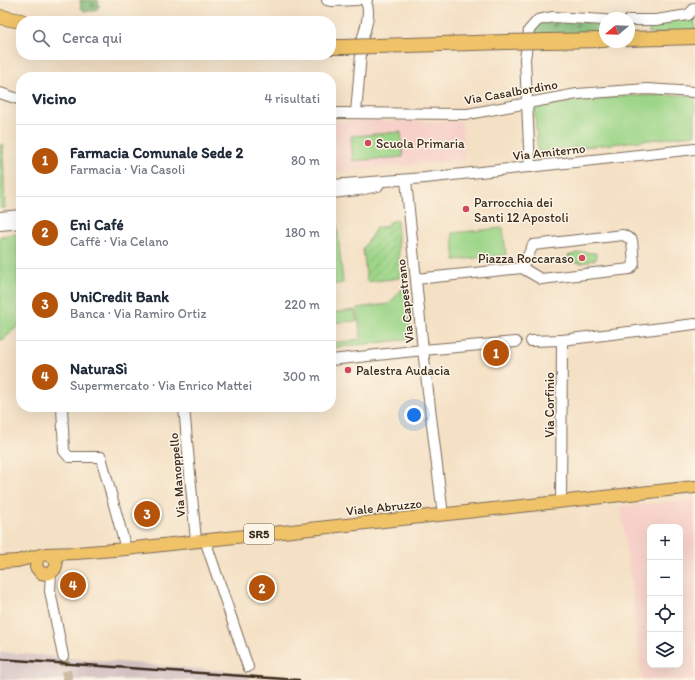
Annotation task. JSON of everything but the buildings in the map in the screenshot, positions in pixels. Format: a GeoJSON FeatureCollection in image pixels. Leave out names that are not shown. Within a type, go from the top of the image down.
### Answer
{"type":"FeatureCollection","features":[{"type":"Feature","properties":{"kind":"highway"},"geometry":{"type":"LineString","coordinates":[[0,17],[16,20]]}},
{"type":"Feature","properties":{"kind":"highway"},"geometry":{"type":"LineString","coordinates":[[635,39],[695,37]]}},
{"type":"Feature","properties":{"kind":"highway"},"geometry":{"type":"LineString","coordinates":[[336,47],[599,40]]}},
{"type":"Feature","properties":{"kind":"main road","name":"Viale Abruzzo"},"geometry":{"type":"LineString","coordinates":[[0,562],[17,561],[43,554],[126,549],[695,487]]}},
{"type":"Feature","properties":{"kind":"main road","name":"Viale Abruzzo"},"geometry":{"type":"LineString","coordinates":[[17,561],[46,570],[76,553]]}},
{"type":"Feature","properties":{"kind":"main road"},"geometry":{"type":"LineString","coordinates":[[43,554],[53,557],[46,570],[37,559],[43,554]]}},
{"type":"Feature","properties":{"kind":"street"},"geometry":{"type":"LineString","coordinates":[[327,0],[362,0],[368,4],[367,24],[362,40]]}},
{"type":"Feature","properties":{"kind":"street"},"geometry":{"type":"LineString","coordinates":[[635,20],[656,20],[688,15],[695,8]]}},
{"type":"Feature","properties":{"kind":"street"},"geometry":{"type":"LineString","coordinates":[[530,167],[525,59],[529,30],[538,20],[553,17],[599,20]]}},
{"type":"Feature","properties":{"kind":"street"},"geometry":{"type":"LineString","coordinates":[[356,113],[361,54]]}},
{"type":"Feature","properties":{"kind":"street","name":"Via Casalbordino"},"geometry":{"type":"LineString","coordinates":[[336,113],[468,114],[577,94],[646,89],[695,92]]}},
{"type":"Feature","properties":{"kind":"street"},"geometry":{"type":"LineString","coordinates":[[0,93],[16,98]]}},
{"type":"Feature","properties":{"kind":"street","name":"Via Amiterno"},"geometry":{"type":"LineString","coordinates":[[336,185],[406,180],[695,150]]}},
{"type":"Feature","properties":{"kind":"street","name":"Via Amiterno"},"geometry":{"type":"LineString","coordinates":[[336,192],[359,190],[406,180]]}},
{"type":"Feature","properties":{"kind":"street","name":"Via Capestrano"},"geometry":{"type":"LineString","coordinates":[[406,180],[423,350],[442,515]]}},
{"type":"Feature","properties":{"kind":"street"},"geometry":{"type":"LineString","coordinates":[[0,217],[16,215]]}},
{"type":"Feature","properties":{"kind":"street"},"geometry":{"type":"LineString","coordinates":[[0,225],[16,223]]}},
{"type":"Feature","properties":{"kind":"street"},"geometry":{"type":"LineString","coordinates":[[416,279],[522,268],[541,279],[630,269],[634,264],[632,240],[623,235],[532,245],[522,268]]}},
{"type":"Feature","properties":{"kind":"street"},"geometry":{"type":"LineString","coordinates":[[531,341],[562,340],[695,324]]}},
{"type":"Feature","properties":{"kind":"street","name":"Via Corfinio"},"geometry":{"type":"LineString","coordinates":[[561,502],[562,340]]}},
{"type":"Feature","properties":{"kind":"street"},"geometry":{"type":"LineString","coordinates":[[336,359],[516,342]]}},
{"type":"Feature","properties":{"kind":"street"},"geometry":{"type":"LineString","coordinates":[[62,412],[64,451],[69,457],[102,457],[126,549]]}},
{"type":"Feature","properties":{"kind":"street","name":"Via Manoppello"},"geometry":{"type":"LineString","coordinates":[[185,412],[201,541],[248,667]]}},
{"type":"Feature","properties":{"kind":"street"},"geometry":{"type":"LineString","coordinates":[[46,570],[63,656]]}},
{"type":"Feature","properties":{"kind":"shaded area"},"geometry":{"type":"Polygon","coordinates":[[[336,121],[462,121],[465,159],[336,172],[336,121]]]}},
{"type":"Feature","properties":{"kind":"shaded area"},"geometry":{"type":"Polygon","coordinates":[[[695,499],[695,680],[642,680],[621,507],[695,499]]]}},
{"type":"Feature","properties":{"kind":"shaded area"},"geometry":{"type":"Polygon","coordinates":[[[0,652],[250,673],[250,680],[0,680],[0,652]]]}},
{"type":"Feature","properties":{"kind":"green space"},"geometry":{"type":"Polygon","coordinates":[[[80,0],[98,0],[99,7],[95,11],[84,11],[81,8],[80,0]]]}},
{"type":"Feature","properties":{"kind":"green space"},"geometry":{"type":"Polygon","coordinates":[[[695,18],[695,33],[648,33],[653,22],[695,18]]]}},
{"type":"Feature","properties":{"kind":"green space"},"geometry":{"type":"Polygon","coordinates":[[[541,21],[599,22],[599,34],[529,36],[541,21]]]}},
{"type":"Feature","properties":{"kind":"green space"},"geometry":{"type":"Polygon","coordinates":[[[624,96],[695,96],[695,135],[538,152],[534,106],[624,96]]]}},
{"type":"Feature","properties":{"kind":"green space"},"geometry":{"type":"Polygon","coordinates":[[[401,132],[403,157],[353,161],[351,136],[401,132]]]}},
{"type":"Feature","properties":{"kind":"green space"},"geometry":{"type":"Polygon","coordinates":[[[0,145],[3,145],[5,208],[0,208],[0,145]]]}},
{"type":"Feature","properties":{"kind":"green space"},"geometry":{"type":"Polygon","coordinates":[[[397,219],[400,278],[367,282],[363,249],[376,228],[387,226],[388,223],[397,219]]]}},
{"type":"Feature","properties":{"kind":"green space"},"geometry":{"type":"Polygon","coordinates":[[[336,225],[337,225],[343,283],[336,284],[336,225]]]}},
{"type":"Feature","properties":{"kind":"green space"},"geometry":{"type":"Polygon","coordinates":[[[503,228],[506,255],[455,260],[452,233],[503,228]]]}},
{"type":"Feature","properties":{"kind":"green space"},"geometry":{"type":"Polygon","coordinates":[[[16,234],[16,328],[4,339],[0,340],[0,236],[16,234]]]}},
{"type":"Feature","properties":{"kind":"green space"},"geometry":{"type":"Polygon","coordinates":[[[581,252],[596,253],[596,259],[583,263],[568,262],[568,256],[581,252]]]}},
{"type":"Feature","properties":{"kind":"green space"},"geometry":{"type":"Polygon","coordinates":[[[405,286],[411,339],[336,347],[336,342],[361,339],[357,308],[389,304],[405,286]]]}},
{"type":"Feature","properties":{"kind":"green space"},"geometry":{"type":"Polygon","coordinates":[[[355,310],[357,321],[336,323],[336,312],[355,310]]]}},
{"type":"Feature","properties":{"kind":"tunnel"},"geometry":{"type":"LineString","coordinates":[[63,656],[68,680]]}},
{"type":"Feature","properties":{"kind":"railway"},"geometry":{"type":"LineString","coordinates":[[0,659],[299,680]]}},
{"type":"Feature","properties":{"kind":"place","name":"Scuola Primaria"},"geometry":{"type":"Point","coordinates":[368,143]}},
{"type":"Feature","properties":{"kind":"place","name":"Parrocchia dei Santi 12 Apostoli"},"geometry":{"type":"Point","coordinates":[466,209]}},
{"type":"Feature","properties":{"kind":"place","name":"Piazza Roccaraso"},"geometry":{"type":"Point","coordinates":[582,258]}},
{"type":"Feature","properties":{"kind":"place","name":"Farmacia Comunale Sede 2"},"geometry":{"type":"Point","coordinates":[496,353]}},
{"type":"Feature","properties":{"kind":"place","name":"Palestra Audacia"},"geometry":{"type":"Point","coordinates":[348,370]}},
{"type":"Feature","properties":{"kind":"place","name":"UniCredit Bank"},"geometry":{"type":"Point","coordinates":[147,514]}},
{"type":"Feature","properties":{"kind":"place","name":"NaturaSì"},"geometry":{"type":"Point","coordinates":[73,585]}},
{"type":"Feature","properties":{"kind":"place","name":"Eni Café"},"geometry":{"type":"Point","coordinates":[262,588]}}]}
